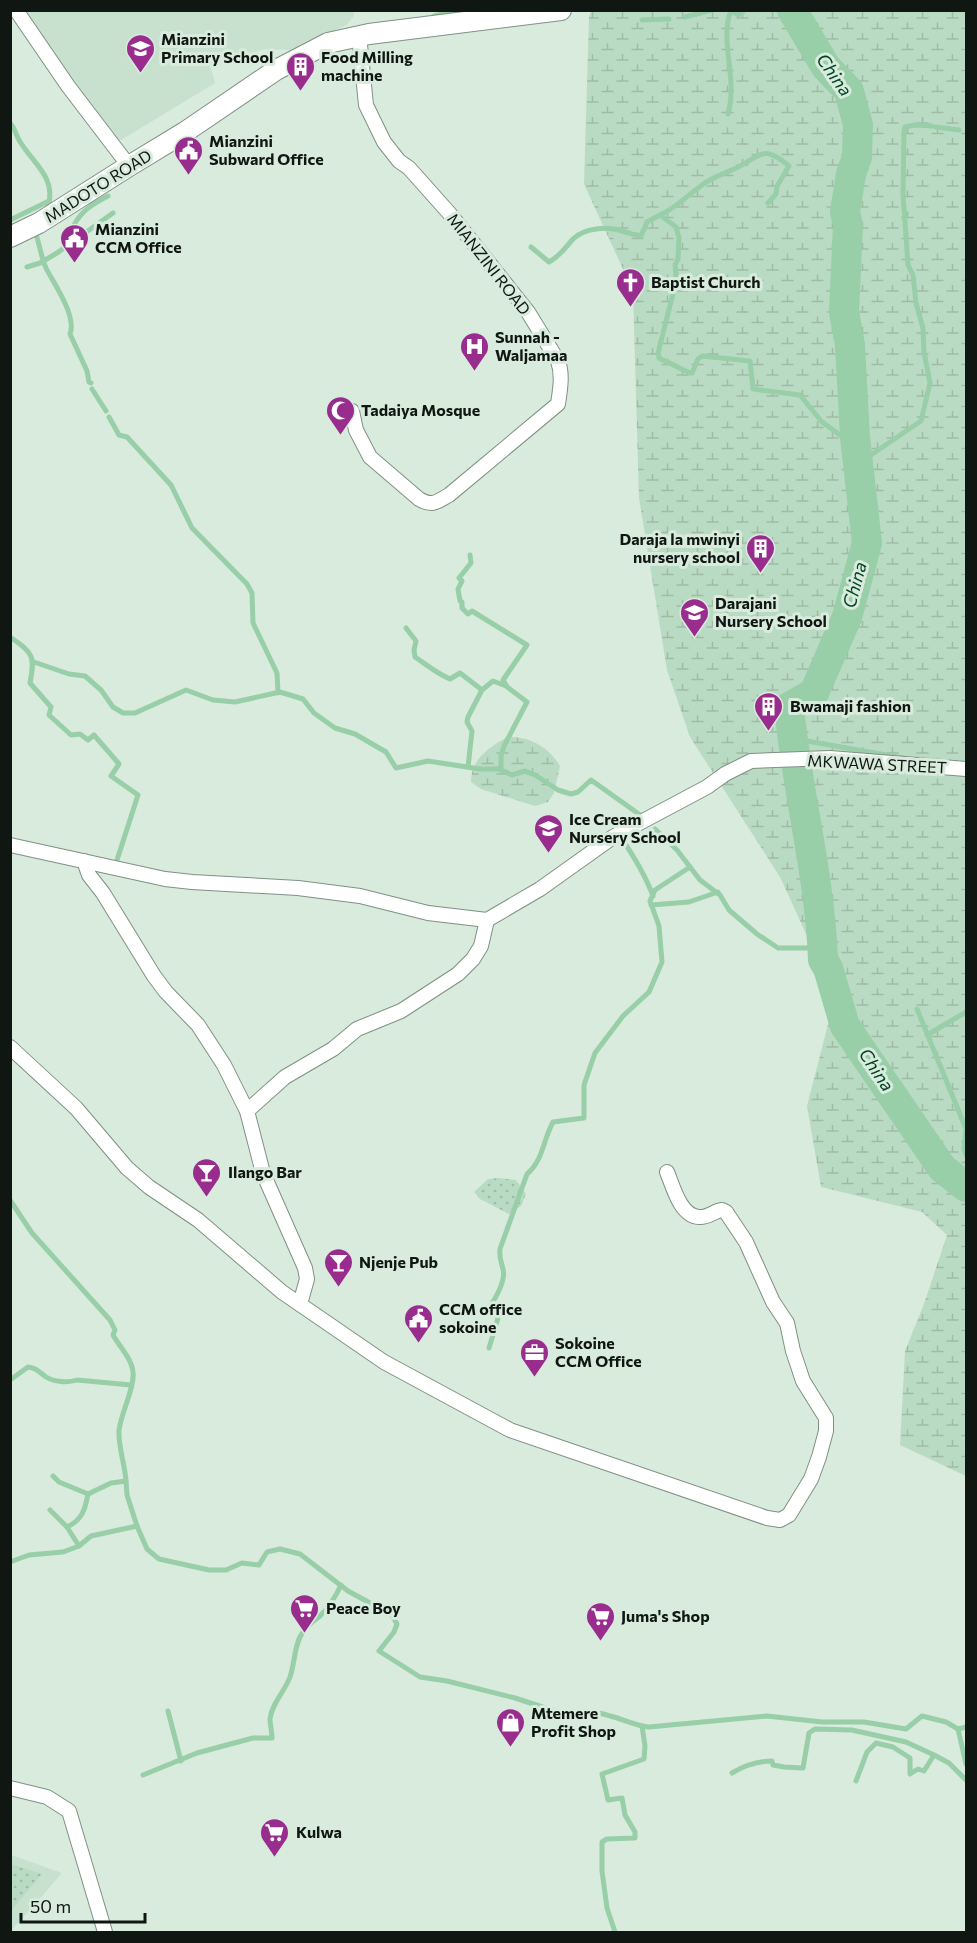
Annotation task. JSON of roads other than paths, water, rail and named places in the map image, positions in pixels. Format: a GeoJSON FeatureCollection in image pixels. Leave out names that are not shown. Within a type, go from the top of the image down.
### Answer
{"type":"FeatureCollection","features":[{"type":"Feature","properties":{"kind":"main road","name":"MADOTO ROAD"},"geometry":{"type":"LineString","coordinates":[[10,237],[39,224],[195,126],[276,70],[328,43],[359,35],[556,11]]}},
{"type":"Feature","properties":{"kind":"street"},"geometry":{"type":"LineString","coordinates":[[16,10],[68,86],[129,166]]}},
{"type":"Feature","properties":{"kind":"street","name":"MIANZINI ROAD"},"geometry":{"type":"LineString","coordinates":[[352,411],[356,430],[370,457],[428,504],[435,503],[449,495],[558,404],[561,383],[558,361],[528,312],[450,214],[384,142],[366,105],[359,35]]}},
{"type":"Feature","properties":{"kind":"street","name":"MKWAWA STREET"},"geometry":{"type":"LineString","coordinates":[[487,921],[540,889],[613,837],[751,761],[830,758],[966,769]]}},
{"type":"Feature","properties":{"kind":"street"},"geometry":{"type":"LineString","coordinates":[[10,845],[165,879],[298,888],[360,896],[428,913],[487,921],[481,946],[473,959],[458,974],[400,1011],[357,1029],[333,1049],[285,1077],[247,1110]]}},
{"type":"Feature","properties":{"kind":"street"},"geometry":{"type":"LineString","coordinates":[[84,861],[93,881],[103,893],[154,976],[198,1025],[225,1065],[247,1110],[264,1173],[305,1268],[307,1279],[300,1304]]}},
{"type":"Feature","properties":{"kind":"street"},"geometry":{"type":"LineString","coordinates":[[10,1047],[76,1108],[127,1168],[149,1188],[198,1220],[282,1292],[384,1362],[510,1430],[767,1518],[780,1520],[789,1515],[811,1479],[826,1431],[826,1418],[804,1381],[793,1351],[787,1323],[773,1302],[746,1242],[726,1212],[722,1210],[701,1218],[693,1216],[683,1208],[667,1172]]}},
{"type":"Feature","properties":{"kind":"street"},"geometry":{"type":"LineString","coordinates":[[10,1788],[47,1797],[69,1811],[105,1932]]}},
{"type":"Feature","properties":{"kind":"waterway"},"geometry":{"type":"LineString","coordinates":[[434,16],[461,10]]}},
{"type":"Feature","properties":{"kind":"waterway"},"geometry":{"type":"LineString","coordinates":[[685,17],[712,10]]}},
{"type":"Feature","properties":{"kind":"waterway"},"geometry":{"type":"LineString","coordinates":[[728,114],[731,88],[727,25],[730,13],[734,12],[738,15],[745,10]]}},
{"type":"Feature","properties":{"kind":"waterway","name":"China"},"geometry":{"type":"LineString","coordinates":[[792,10],[826,67],[849,91],[858,125],[857,157],[851,174],[845,212],[848,225],[844,312],[850,345],[855,437],[867,543],[847,617],[814,693],[789,707],[818,897],[823,960],[828,968],[845,1026],[942,1168],[966,1187]]}},
{"type":"Feature","properties":{"kind":"waterway"},"geometry":{"type":"LineString","coordinates":[[642,20],[669,19]]}},
{"type":"Feature","properties":{"kind":"waterway"},"geometry":{"type":"LineString","coordinates":[[10,123],[46,179],[50,196],[48,207]]}},
{"type":"Feature","properties":{"kind":"waterway"},"geometry":{"type":"LineString","coordinates":[[859,463],[921,421],[930,383],[924,352],[923,328],[916,303],[913,275],[908,265],[903,194],[905,127],[932,126]]}},
{"type":"Feature","properties":{"kind":"waterway"},"geometry":{"type":"LineString","coordinates":[[936,127],[959,130]]}},
{"type":"Feature","properties":{"kind":"waterway"},"geometry":{"type":"LineString","coordinates":[[660,215],[707,182],[764,154],[774,156],[789,166],[777,186],[776,194],[768,203]]}},
{"type":"Feature","properties":{"kind":"waterway"},"geometry":{"type":"LineString","coordinates":[[76,238],[79,232],[74,225],[80,216],[108,196]]}},
{"type":"Feature","properties":{"kind":"waterway"},"geometry":{"type":"LineString","coordinates":[[10,220],[49,201]]}},
{"type":"Feature","properties":{"kind":"waterway"},"geometry":{"type":"LineString","coordinates":[[27,267],[40,263],[57,253],[113,213]]}},
{"type":"Feature","properties":{"kind":"waterway"},"geometry":{"type":"LineString","coordinates":[[531,247],[549,262],[583,232],[596,229],[616,229],[641,236],[647,222],[660,215],[676,227],[679,238],[675,286],[658,353],[659,358],[690,373],[702,356],[750,361],[753,389],[800,395],[822,422],[844,438],[855,437]]}},
{"type":"Feature","properties":{"kind":"waterway"},"geometry":{"type":"LineString","coordinates":[[35,231],[46,268],[68,309],[70,334],[91,383]]}},
{"type":"Feature","properties":{"kind":"waterway"},"geometry":{"type":"LineString","coordinates":[[92,389],[106,411]]}},
{"type":"Feature","properties":{"kind":"waterway"},"geometry":{"type":"LineString","coordinates":[[109,417],[119,435],[127,437],[171,485],[192,528],[247,584],[252,593],[253,623],[277,673],[278,693]]}},
{"type":"Feature","properties":{"kind":"waterway"},"geometry":{"type":"LineString","coordinates":[[470,555],[471,563],[459,578],[462,581],[458,589],[462,608],[468,614],[472,611],[527,645],[503,680],[506,685]]}},
{"type":"Feature","properties":{"kind":"waterway"},"geometry":{"type":"LineString","coordinates":[[406,628],[416,641],[415,657],[450,679],[460,673],[482,690]]}},
{"type":"Feature","properties":{"kind":"waterway"},"geometry":{"type":"LineString","coordinates":[[10,637],[24,647],[31,656],[30,683],[51,707],[49,715],[71,735],[80,734],[88,740],[94,735],[119,764],[111,776],[138,795],[117,860]]}},
{"type":"Feature","properties":{"kind":"waterway"},"geometry":{"type":"LineString","coordinates":[[34,662],[69,674],[85,676],[101,690],[113,707],[123,713],[135,713],[186,690],[213,700],[235,702],[280,692],[303,699],[314,713],[335,728],[355,734],[386,752],[396,768],[428,761],[480,769],[499,769],[512,775],[525,771],[558,790],[571,794],[578,792],[591,780],[643,817]]}},
{"type":"Feature","properties":{"kind":"waterway"},"geometry":{"type":"LineString","coordinates":[[468,767],[472,731],[467,722],[468,717],[482,690],[493,681],[506,686],[527,702],[504,746],[501,770]]}},
{"type":"Feature","properties":{"kind":"waterway"},"geometry":{"type":"LineString","coordinates":[[793,741],[807,741],[903,758]]}},
{"type":"Feature","properties":{"kind":"waterway"},"geometry":{"type":"LineString","coordinates":[[655,829],[677,850],[700,880],[720,895],[729,910],[757,934],[778,948],[823,948]]}},
{"type":"Feature","properties":{"kind":"waterway"},"geometry":{"type":"LineString","coordinates":[[620,836],[653,896]]}},
{"type":"Feature","properties":{"kind":"waterway"},"geometry":{"type":"LineString","coordinates":[[489,1348],[498,1318],[490,1306],[498,1294],[504,1273],[500,1249],[527,1174],[540,1157],[553,1122],[584,1118],[584,1085],[595,1053],[623,1016],[649,992],[662,962],[659,926],[650,901],[655,890],[690,867]]}},
{"type":"Feature","properties":{"kind":"waterway"},"geometry":{"type":"LineString","coordinates":[[651,905],[689,902],[718,892]]}},
{"type":"Feature","properties":{"kind":"waterway"},"geometry":{"type":"LineString","coordinates":[[917,1009],[966,1129],[964,1149],[966,1155]]}},
{"type":"Feature","properties":{"kind":"waterway"},"geometry":{"type":"LineString","coordinates":[[927,1035],[966,1012]]}},
{"type":"Feature","properties":{"kind":"waterway"},"geometry":{"type":"LineString","coordinates":[[10,1200],[32,1233],[110,1320],[115,1330],[113,1335],[130,1362],[133,1372],[132,1385],[119,1430],[126,1481]]}},
{"type":"Feature","properties":{"kind":"waterway"},"geometry":{"type":"LineString","coordinates":[[10,1380],[28,1367],[57,1381],[77,1380],[131,1385]]}},
{"type":"Feature","properties":{"kind":"waterway"},"geometry":{"type":"LineString","coordinates":[[53,1476],[59,1482],[88,1494],[111,1483],[126,1481],[127,1495],[137,1526]]}},
{"type":"Feature","properties":{"kind":"waterway"},"geometry":{"type":"LineString","coordinates":[[67,1527],[82,1514],[88,1494]]}},
{"type":"Feature","properties":{"kind":"waterway"},"geometry":{"type":"LineString","coordinates":[[50,1510],[67,1527],[79,1546]]}},
{"type":"Feature","properties":{"kind":"waterway"},"geometry":{"type":"LineString","coordinates":[[10,1562],[29,1555],[63,1552],[79,1546],[91,1536],[137,1526],[147,1549],[159,1559],[209,1570],[226,1570],[242,1563],[259,1565],[267,1552],[280,1549],[300,1554],[348,1591],[392,1615],[397,1624],[394,1632],[379,1651],[420,1677],[447,1681],[515,1698],[573,1717],[581,1718],[585,1712],[598,1713],[649,1727],[767,1716],[822,1722],[864,1722],[906,1729],[922,1716],[946,1722],[958,1729],[966,1727]]}},
{"type":"Feature","properties":{"kind":"waterway"},"geometry":{"type":"LineString","coordinates":[[143,1775],[197,1753],[253,1738],[272,1738],[271,1713],[290,1677],[300,1637],[306,1627],[326,1609],[341,1585]]}},
{"type":"Feature","properties":{"kind":"waterway"},"geometry":{"type":"LineString","coordinates":[[168,1711],[181,1761]]}},
{"type":"Feature","properties":{"kind":"waterway"},"geometry":{"type":"LineString","coordinates":[[615,1932],[607,1908],[602,1871],[602,1842],[607,1839],[635,1838],[635,1832],[625,1815],[622,1798],[608,1800],[602,1774],[644,1759],[642,1726]]}},
{"type":"Feature","properties":{"kind":"waterway"},"geometry":{"type":"LineString","coordinates":[[732,1773],[751,1764],[767,1761],[772,1761],[773,1765],[803,1768],[809,1733],[815,1729],[852,1730],[906,1742],[934,1755],[924,1771],[918,1769],[910,1774],[910,1758],[893,1747],[876,1743],[867,1752],[856,1781]]}},
{"type":"Feature","properties":{"kind":"waterway"},"geometry":{"type":"LineString","coordinates":[[958,1729],[966,1764]]}},
{"type":"Feature","properties":{"kind":"waterway"},"geometry":{"type":"LineString","coordinates":[[934,1755],[949,1763],[966,1780]]}},
{"type":"Feature","properties":{"kind":"place","name":"Mianzini Primary School"},"geometry":{"type":"Point","coordinates":[140,74]}},
{"type":"Feature","properties":{"kind":"place","name":"Food Milling machine"},"geometry":{"type":"Point","coordinates":[300,92]}},
{"type":"Feature","properties":{"kind":"place","name":"Mianzini Subward Office"},"geometry":{"type":"Point","coordinates":[188,176]}},
{"type":"Feature","properties":{"kind":"place","name":"Mianzini CCM Office"},"geometry":{"type":"Point","coordinates":[74,264]}},
{"type":"Feature","properties":{"kind":"place","name":"Baptist Church"},"geometry":{"type":"Point","coordinates":[630,308]}},
{"type":"Feature","properties":{"kind":"place","name":"Sunnah - Waljamaa"},"geometry":{"type":"Point","coordinates":[474,372]}},
{"type":"Feature","properties":{"kind":"place","name":"Tadaiya Mosque"},"geometry":{"type":"Point","coordinates":[340,436]}},
{"type":"Feature","properties":{"kind":"place","name":"Daraja la mwinyi nursery school"},"geometry":{"type":"Point","coordinates":[761,574]}},
{"type":"Feature","properties":{"kind":"place","name":"Darajani Nursery School"},"geometry":{"type":"Point","coordinates":[694,638]}},
{"type":"Feature","properties":{"kind":"place","name":"Bwamaji fashion"},"geometry":{"type":"Point","coordinates":[769,732]}},
{"type":"Feature","properties":{"kind":"place","name":"Ice Cream Nursery School"},"geometry":{"type":"Point","coordinates":[548,854]}},
{"type":"Feature","properties":{"kind":"place","name":"Ilango Bar"},"geometry":{"type":"Point","coordinates":[207,1198]}},
{"type":"Feature","properties":{"kind":"place","name":"Njenje Pub"},"geometry":{"type":"Point","coordinates":[338,1288]}},
{"type":"Feature","properties":{"kind":"place","name":"CCM office sokoine"},"geometry":{"type":"Point","coordinates":[418,1344]}},
{"type":"Feature","properties":{"kind":"place","name":"Sokoine CCM Office"},"geometry":{"type":"Point","coordinates":[534,1378]}},
{"type":"Feature","properties":{"kind":"place","name":"Peace Boy"},"geometry":{"type":"Point","coordinates":[305,1634]}},
{"type":"Feature","properties":{"kind":"place","name":"Juma's Shop"},"geometry":{"type":"Point","coordinates":[600,1642]}},
{"type":"Feature","properties":{"kind":"place","name":"Mtemere Profit Shop"},"geometry":{"type":"Point","coordinates":[510,1748]}},
{"type":"Feature","properties":{"kind":"place","name":"Kulwa"},"geometry":{"type":"Point","coordinates":[275,1858]}}]}
